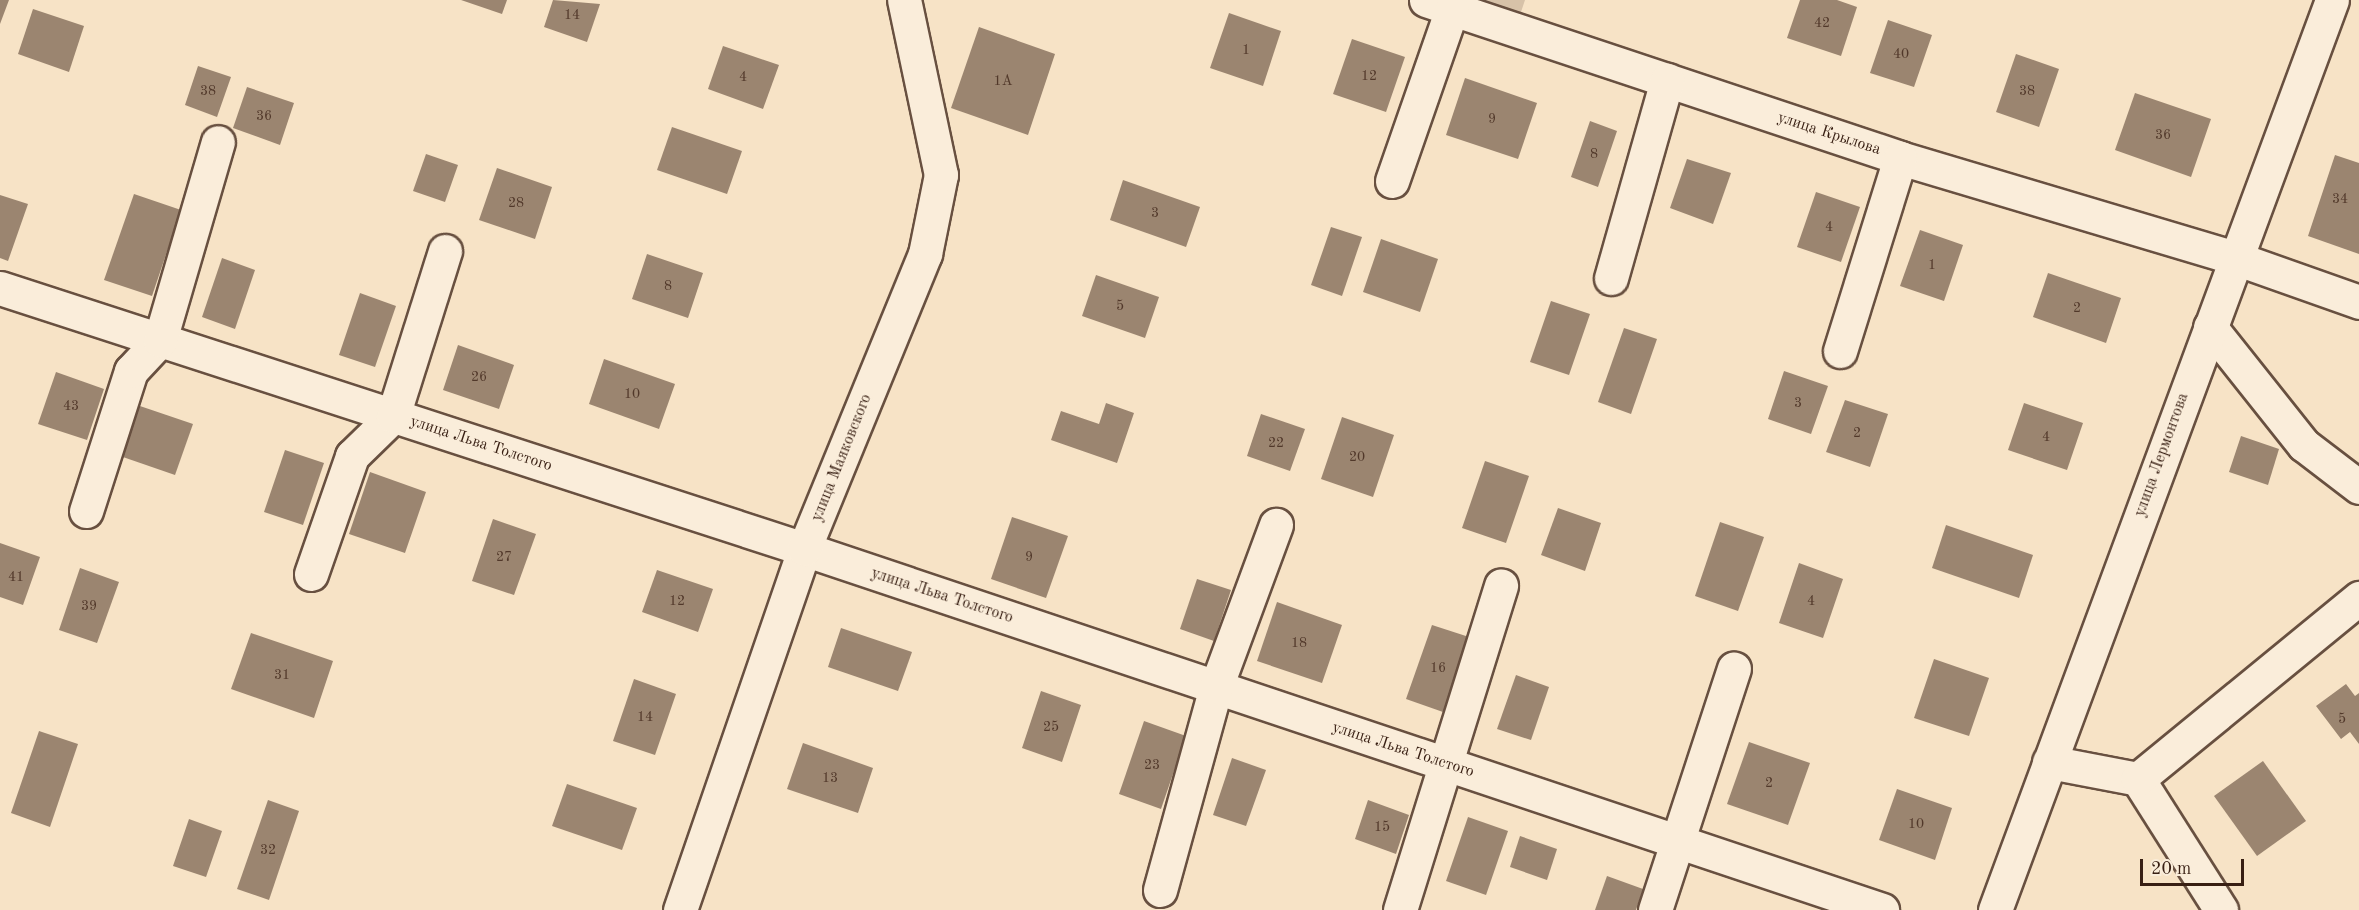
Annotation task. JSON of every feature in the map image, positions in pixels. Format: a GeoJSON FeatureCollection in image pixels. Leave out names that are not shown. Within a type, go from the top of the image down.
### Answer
{"type":"FeatureCollection","features":[{"type":"Feature","properties":{"kind":"street","name":"улица Маяковского"},"geometry":{"type":"LineString","coordinates":[[680,910],[804,549],[925,254],[941,176],[904,0]]}},
{"type":"Feature","properties":{"kind":"street","name":"улица Лермонтова"},"geometry":{"type":"LineString","coordinates":[[1995,910],[2332,0]]}},
{"type":"Feature","properties":{"kind":"street","name":"улица Крылова"},"geometry":{"type":"LineString","coordinates":[[1439,4],[1900,158],[2235,258],[2359,302]]}},
{"type":"Feature","properties":{"kind":"street"},"geometry":{"type":"LineString","coordinates":[[1392,181],[1439,4]]}},
{"type":"Feature","properties":{"kind":"street"},"geometry":{"type":"LineString","coordinates":[[1611,278],[1667,80]]}},
{"type":"Feature","properties":{"kind":"street"},"geometry":{"type":"LineString","coordinates":[[86,511],[131,370],[160,340],[218,142]]}},
{"type":"Feature","properties":{"kind":"street"},"geometry":{"type":"LineString","coordinates":[[1840,351],[1900,158]]}},
{"type":"Feature","properties":{"kind":"street"},"geometry":{"type":"LineString","coordinates":[[311,573],[352,456],[393,416],[445,250]]}},
{"type":"Feature","properties":{"kind":"street","name":"улица Льва Толстого"},"geometry":{"type":"LineString","coordinates":[[0,288],[804,549],[1882,910]]}},
{"type":"Feature","properties":{"kind":"street"},"geometry":{"type":"LineString","coordinates":[[2210,327],[2304,445],[2359,487]]}},
{"type":"Feature","properties":{"kind":"street"},"geometry":{"type":"LineString","coordinates":[[1160,890],[1216,687],[1276,525]]}},
{"type":"Feature","properties":{"kind":"street"},"geometry":{"type":"LineString","coordinates":[[1400,910],[1502,585]]}},
{"type":"Feature","properties":{"kind":"street"},"geometry":{"type":"LineString","coordinates":[[2138,779],[2359,598]]}},
{"type":"Feature","properties":{"kind":"street"},"geometry":{"type":"LineString","coordinates":[[1655,910],[1734,669]]}},
{"type":"Feature","properties":{"kind":"street"},"geometry":{"type":"LineString","coordinates":[[2049,762],[2138,779],[2221,910]]}},
{"type":"Feature","properties":{"kind":"shaded area"},"geometry":{"type":"Polygon","coordinates":[[[1474,0],[1525,0],[1520,15],[1474,0]]]}},
{"type":"Feature","properties":{"kind":"building"},"geometry":{"type":"Polygon","coordinates":[[[0,0],[9,0],[0,24],[0,0]]]}},
{"type":"Feature","properties":{"kind":"building"},"geometry":{"type":"Polygon","coordinates":[[[461,0],[507,0],[502,14],[461,0]]]}},
{"type":"Feature","properties":{"kind":"building"},"geometry":{"type":"Polygon","coordinates":[[[553,0],[600,4],[587,42],[544,27],[553,0]]]}},
{"type":"Feature","properties":{"kind":"building"},"geometry":{"type":"Polygon","coordinates":[[[1800,0],[1837,0],[1857,7],[1841,56],[1787,38],[1800,0]]]}},
{"type":"Feature","properties":{"kind":"building"},"geometry":{"type":"Polygon","coordinates":[[[33,9],[84,26],[69,72],[18,54],[33,9]]]}},
{"type":"Feature","properties":{"kind":"building"},"geometry":{"type":"Polygon","coordinates":[[[1229,13],[1281,31],[1263,86],[1210,68],[1229,13]]]}},
{"type":"Feature","properties":{"kind":"building"},"geometry":{"type":"Polygon","coordinates":[[[1888,20],[1932,35],[1914,87],[1870,73],[1888,20]]]}},
{"type":"Feature","properties":{"kind":"building"},"geometry":{"type":"Polygon","coordinates":[[[979,27],[1055,54],[1028,135],[951,108],[979,27]]]}},
{"type":"Feature","properties":{"kind":"building"},"geometry":{"type":"Polygon","coordinates":[[[1352,39],[1405,57],[1386,112],[1333,94],[1352,39]]]}},
{"type":"Feature","properties":{"kind":"building"},"geometry":{"type":"Polygon","coordinates":[[[723,46],[779,65],[763,109],[708,89],[723,46]]]}},
{"type":"Feature","properties":{"kind":"building"},"geometry":{"type":"Polygon","coordinates":[[[2016,54],[2059,69],[2039,127],[1996,112],[2016,54]]]}},
{"type":"Feature","properties":{"kind":"building"},"geometry":{"type":"Polygon","coordinates":[[[198,66],[231,77],[217,117],[185,105],[198,66]]]}},
{"type":"Feature","properties":{"kind":"building"},"geometry":{"type":"Polygon","coordinates":[[[1465,78],[1537,103],[1518,159],[1446,135],[1465,78]]]}},
{"type":"Feature","properties":{"kind":"building"},"geometry":{"type":"Polygon","coordinates":[[[247,87],[294,103],[280,145],[233,128],[247,87]]]}},
{"type":"Feature","properties":{"kind":"building"},"geometry":{"type":"Polygon","coordinates":[[[2135,93],[2211,119],[2191,177],[2115,150],[2135,93]]]}},
{"type":"Feature","properties":{"kind":"building"},"geometry":{"type":"Polygon","coordinates":[[[1590,121],[1617,131],[1598,187],[1571,177],[1590,121]]]}},
{"type":"Feature","properties":{"kind":"building"},"geometry":{"type":"Polygon","coordinates":[[[672,127],[742,151],[727,194],[657,170],[672,127]]]}},
{"type":"Feature","properties":{"kind":"building"},"geometry":{"type":"Polygon","coordinates":[[[426,154],[458,165],[445,202],[413,191],[426,154]]]}},
{"type":"Feature","properties":{"kind":"building"},"geometry":{"type":"Polygon","coordinates":[[[2335,155],[2359,163],[2359,254],[2308,236],[2335,155]]]}},
{"type":"Feature","properties":{"kind":"building"},"geometry":{"type":"Polygon","coordinates":[[[1687,159],[1731,173],[1713,224],[1670,208],[1687,159]]]}},
{"type":"Feature","properties":{"kind":"building"},"geometry":{"type":"Polygon","coordinates":[[[497,168],[552,187],[535,239],[479,220],[497,168]]]}},
{"type":"Feature","properties":{"kind":"building"},"geometry":{"type":"Polygon","coordinates":[[[1123,180],[1200,207],[1186,247],[1110,220],[1123,180]]]}},
{"type":"Feature","properties":{"kind":"building"},"geometry":{"type":"Polygon","coordinates":[[[1816,192],[1860,207],[1841,262],[1797,247],[1816,192]]]}},
{"type":"Feature","properties":{"kind":"building"},"geometry":{"type":"Polygon","coordinates":[[[134,194],[181,210],[152,296],[104,280],[134,194]]]}},
{"type":"Feature","properties":{"kind":"building"},"geometry":{"type":"Polygon","coordinates":[[[0,195],[28,204],[8,261],[0,258],[0,195]]]}},
{"type":"Feature","properties":{"kind":"building"},"geometry":{"type":"Polygon","coordinates":[[[1331,227],[1362,237],[1342,296],[1311,285],[1331,227]]]}},
{"type":"Feature","properties":{"kind":"building"},"geometry":{"type":"Polygon","coordinates":[[[1920,230],[1963,245],[1944,301],[1900,286],[1920,230]]]}},
{"type":"Feature","properties":{"kind":"building"},"geometry":{"type":"Polygon","coordinates":[[[1381,239],[1438,259],[1420,312],[1363,292],[1381,239]]]}},
{"type":"Feature","properties":{"kind":"building"},"geometry":{"type":"Polygon","coordinates":[[[647,254],[703,273],[688,318],[632,299],[647,254]]]}},
{"type":"Feature","properties":{"kind":"building"},"geometry":{"type":"Polygon","coordinates":[[[222,258],[255,270],[235,329],[202,317],[222,258]]]}},
{"type":"Feature","properties":{"kind":"building"},"geometry":{"type":"Polygon","coordinates":[[[2048,273],[2121,298],[2106,343],[2033,317],[2048,273]]]}},
{"type":"Feature","properties":{"kind":"building"},"geometry":{"type":"Polygon","coordinates":[[[1096,275],[1159,297],[1145,338],[1082,316],[1096,275]]]}},
{"type":"Feature","properties":{"kind":"building"},"geometry":{"type":"Polygon","coordinates":[[[360,293],[396,306],[375,367],[339,355],[360,293]]]}},
{"type":"Feature","properties":{"kind":"building"},"geometry":{"type":"Polygon","coordinates":[[[1551,301],[1590,314],[1569,375],[1530,362],[1551,301]]]}},
{"type":"Feature","properties":{"kind":"building"},"geometry":{"type":"Polygon","coordinates":[[[1624,328],[1657,339],[1631,414],[1598,402],[1624,328]]]}},
{"type":"Feature","properties":{"kind":"building"},"geometry":{"type":"Polygon","coordinates":[[[458,345],[514,365],[499,409],[443,390],[458,345]]]}},
{"type":"Feature","properties":{"kind":"building"},"geometry":{"type":"Polygon","coordinates":[[[604,359],[675,384],[659,429],[589,404],[604,359]]]}},
{"type":"Feature","properties":{"kind":"building"},"geometry":{"type":"Polygon","coordinates":[[[1784,371],[1828,386],[1811,434],[1768,419],[1784,371]]]}},
{"type":"Feature","properties":{"kind":"building"},"geometry":{"type":"Polygon","coordinates":[[[56,372],[104,389],[87,440],[38,424],[56,372]]]}},
{"type":"Feature","properties":{"kind":"building"},"geometry":{"type":"Polygon","coordinates":[[[1845,400],[1888,414],[1870,467],[1826,452],[1845,400]]]}},
{"type":"Feature","properties":{"kind":"building"},"geometry":{"type":"Polygon","coordinates":[[[1106,403],[1134,413],[1117,463],[1051,440],[1061,411],[1099,424],[1106,403]]]}},
{"type":"Feature","properties":{"kind":"building"},"geometry":{"type":"Polygon","coordinates":[[[2024,403],[2083,423],[2067,470],[2008,450],[2024,403]]]}},
{"type":"Feature","properties":{"kind":"building"},"geometry":{"type":"Polygon","coordinates":[[[137,405],[193,424],[175,475],[120,456],[137,405]]]}},
{"type":"Feature","properties":{"kind":"building"},"geometry":{"type":"Polygon","coordinates":[[[1261,414],[1305,429],[1290,471],[1247,456],[1261,414]]]}},
{"type":"Feature","properties":{"kind":"building"},"geometry":{"type":"Polygon","coordinates":[[[1342,417],[1394,435],[1373,497],[1321,479],[1342,417]]]}},
{"type":"Feature","properties":{"kind":"building"},"geometry":{"type":"Polygon","coordinates":[[[2241,436],[2279,449],[2268,485],[2229,472],[2241,436]]]}},
{"type":"Feature","properties":{"kind":"building"},"geometry":{"type":"Polygon","coordinates":[[[285,450],[324,463],[303,525],[264,512],[285,450]]]}},
{"type":"Feature","properties":{"kind":"building"},"geometry":{"type":"Polygon","coordinates":[[[1485,461],[1529,476],[1506,543],[1462,528],[1485,461]]]}},
{"type":"Feature","properties":{"kind":"building"},"geometry":{"type":"Polygon","coordinates":[[[370,472],[426,492],[405,553],[349,534],[370,472]]]}},
{"type":"Feature","properties":{"kind":"building"},"geometry":{"type":"Polygon","coordinates":[[[1558,508],[1601,523],[1585,571],[1541,555],[1558,508]]]}},
{"type":"Feature","properties":{"kind":"building"},"geometry":{"type":"Polygon","coordinates":[[[1012,517],[1068,536],[1046,598],[991,579],[1012,517]]]}},
{"type":"Feature","properties":{"kind":"building"},"geometry":{"type":"Polygon","coordinates":[[[493,519],[536,534],[514,595],[472,581],[493,519]]]}},
{"type":"Feature","properties":{"kind":"building"},"geometry":{"type":"Polygon","coordinates":[[[1720,522],[1764,537],[1738,611],[1695,596],[1720,522]]]}},
{"type":"Feature","properties":{"kind":"building"},"geometry":{"type":"Polygon","coordinates":[[[1946,525],[2033,555],[2019,598],[1932,568],[1946,525]]]}},
{"type":"Feature","properties":{"kind":"building"},"geometry":{"type":"Polygon","coordinates":[[[0,543],[40,557],[23,605],[0,597],[0,543]]]}},
{"type":"Feature","properties":{"kind":"building"},"geometry":{"type":"Polygon","coordinates":[[[1799,563],[1843,579],[1823,638],[1779,623],[1799,563]]]}},
{"type":"Feature","properties":{"kind":"building"},"geometry":{"type":"Polygon","coordinates":[[[80,568],[119,582],[97,643],[59,630],[80,568]]]}},
{"type":"Feature","properties":{"kind":"building"},"geometry":{"type":"Polygon","coordinates":[[[657,570],[713,589],[698,632],[642,612],[657,570]]]}},
{"type":"Feature","properties":{"kind":"building"},"geometry":{"type":"Polygon","coordinates":[[[1197,579],[1231,590],[1214,641],[1180,629],[1197,579]]]}},
{"type":"Feature","properties":{"kind":"building"},"geometry":{"type":"Polygon","coordinates":[[[1277,602],[1342,625],[1322,683],[1257,661],[1277,602]]]}},
{"type":"Feature","properties":{"kind":"building"},"geometry":{"type":"Polygon","coordinates":[[[1432,625],[1469,637],[1443,712],[1406,699],[1432,625]]]}},
{"type":"Feature","properties":{"kind":"building"},"geometry":{"type":"Polygon","coordinates":[[[841,628],[912,652],[898,691],[828,667],[841,628]]]}},
{"type":"Feature","properties":{"kind":"building"},"geometry":{"type":"Polygon","coordinates":[[[251,633],[333,661],[314,718],[231,689],[251,633]]]}},
{"type":"Feature","properties":{"kind":"building"},"geometry":{"type":"Polygon","coordinates":[[[1934,659],[1989,678],[1969,736],[1914,718],[1934,659]]]}},
{"type":"Feature","properties":{"kind":"building"},"geometry":{"type":"Polygon","coordinates":[[[1516,675],[1549,687],[1531,740],[1497,729],[1516,675]]]}},
{"type":"Feature","properties":{"kind":"building"},"geometry":{"type":"Polygon","coordinates":[[[634,679],[676,694],[655,755],[613,741],[634,679]]]}},
{"type":"Feature","properties":{"kind":"building"},"geometry":{"type":"Polygon","coordinates":[[[2346,684],[2355,696],[2359,693],[2359,744],[2350,732],[2341,739],[2316,706],[2346,684]]]}},
{"type":"Feature","properties":{"kind":"building"},"geometry":{"type":"Polygon","coordinates":[[[1041,691],[1081,705],[1062,762],[1022,748],[1041,691]]]}},
{"type":"Feature","properties":{"kind":"building"},"geometry":{"type":"Polygon","coordinates":[[[1144,721],[1186,736],[1161,809],[1119,794],[1144,721]]]}},
{"type":"Feature","properties":{"kind":"building"},"geometry":{"type":"Polygon","coordinates":[[[39,731],[78,744],[50,827],[11,813],[39,731]]]}},
{"type":"Feature","properties":{"kind":"building"},"geometry":{"type":"Polygon","coordinates":[[[1749,742],[1810,763],[1788,825],[1727,804],[1749,742]]]}},
{"type":"Feature","properties":{"kind":"building"},"geometry":{"type":"Polygon","coordinates":[[[803,743],[873,768],[858,813],[787,789],[803,743]]]}},
{"type":"Feature","properties":{"kind":"building"},"geometry":{"type":"Polygon","coordinates":[[[1232,758],[1266,770],[1246,826],[1213,815],[1232,758]]]}},
{"type":"Feature","properties":{"kind":"building"},"geometry":{"type":"Polygon","coordinates":[[[2263,761],[2306,821],[2257,856],[2214,796],[2263,761]]]}},
{"type":"Feature","properties":{"kind":"building"},"geometry":{"type":"Polygon","coordinates":[[[567,784],[637,808],[622,850],[552,826],[567,784]]]}},
{"type":"Feature","properties":{"kind":"building"},"geometry":{"type":"Polygon","coordinates":[[[1897,789],[1952,808],[1935,860],[1879,840],[1897,789]]]}},
{"type":"Feature","properties":{"kind":"building"},"geometry":{"type":"Polygon","coordinates":[[[268,800],[299,811],[269,900],[237,889],[268,800]]]}},
{"type":"Feature","properties":{"kind":"building"},"geometry":{"type":"Polygon","coordinates":[[[1368,800],[1409,815],[1396,854],[1355,839],[1368,800]]]}},
{"type":"Feature","properties":{"kind":"building"},"geometry":{"type":"Polygon","coordinates":[[[1468,817],[1508,831],[1486,895],[1446,881],[1468,817]]]}},
{"type":"Feature","properties":{"kind":"building"},"geometry":{"type":"Polygon","coordinates":[[[189,819],[222,831],[206,877],[173,866],[189,819]]]}},
{"type":"Feature","properties":{"kind":"building"},"geometry":{"type":"Polygon","coordinates":[[[1520,836],[1557,849],[1547,880],[1510,867],[1520,836]]]}},
{"type":"Feature","properties":{"kind":"building"},"geometry":{"type":"Polygon","coordinates":[[[1607,876],[1643,889],[1636,910],[1595,910],[1607,876]]]}}]}
